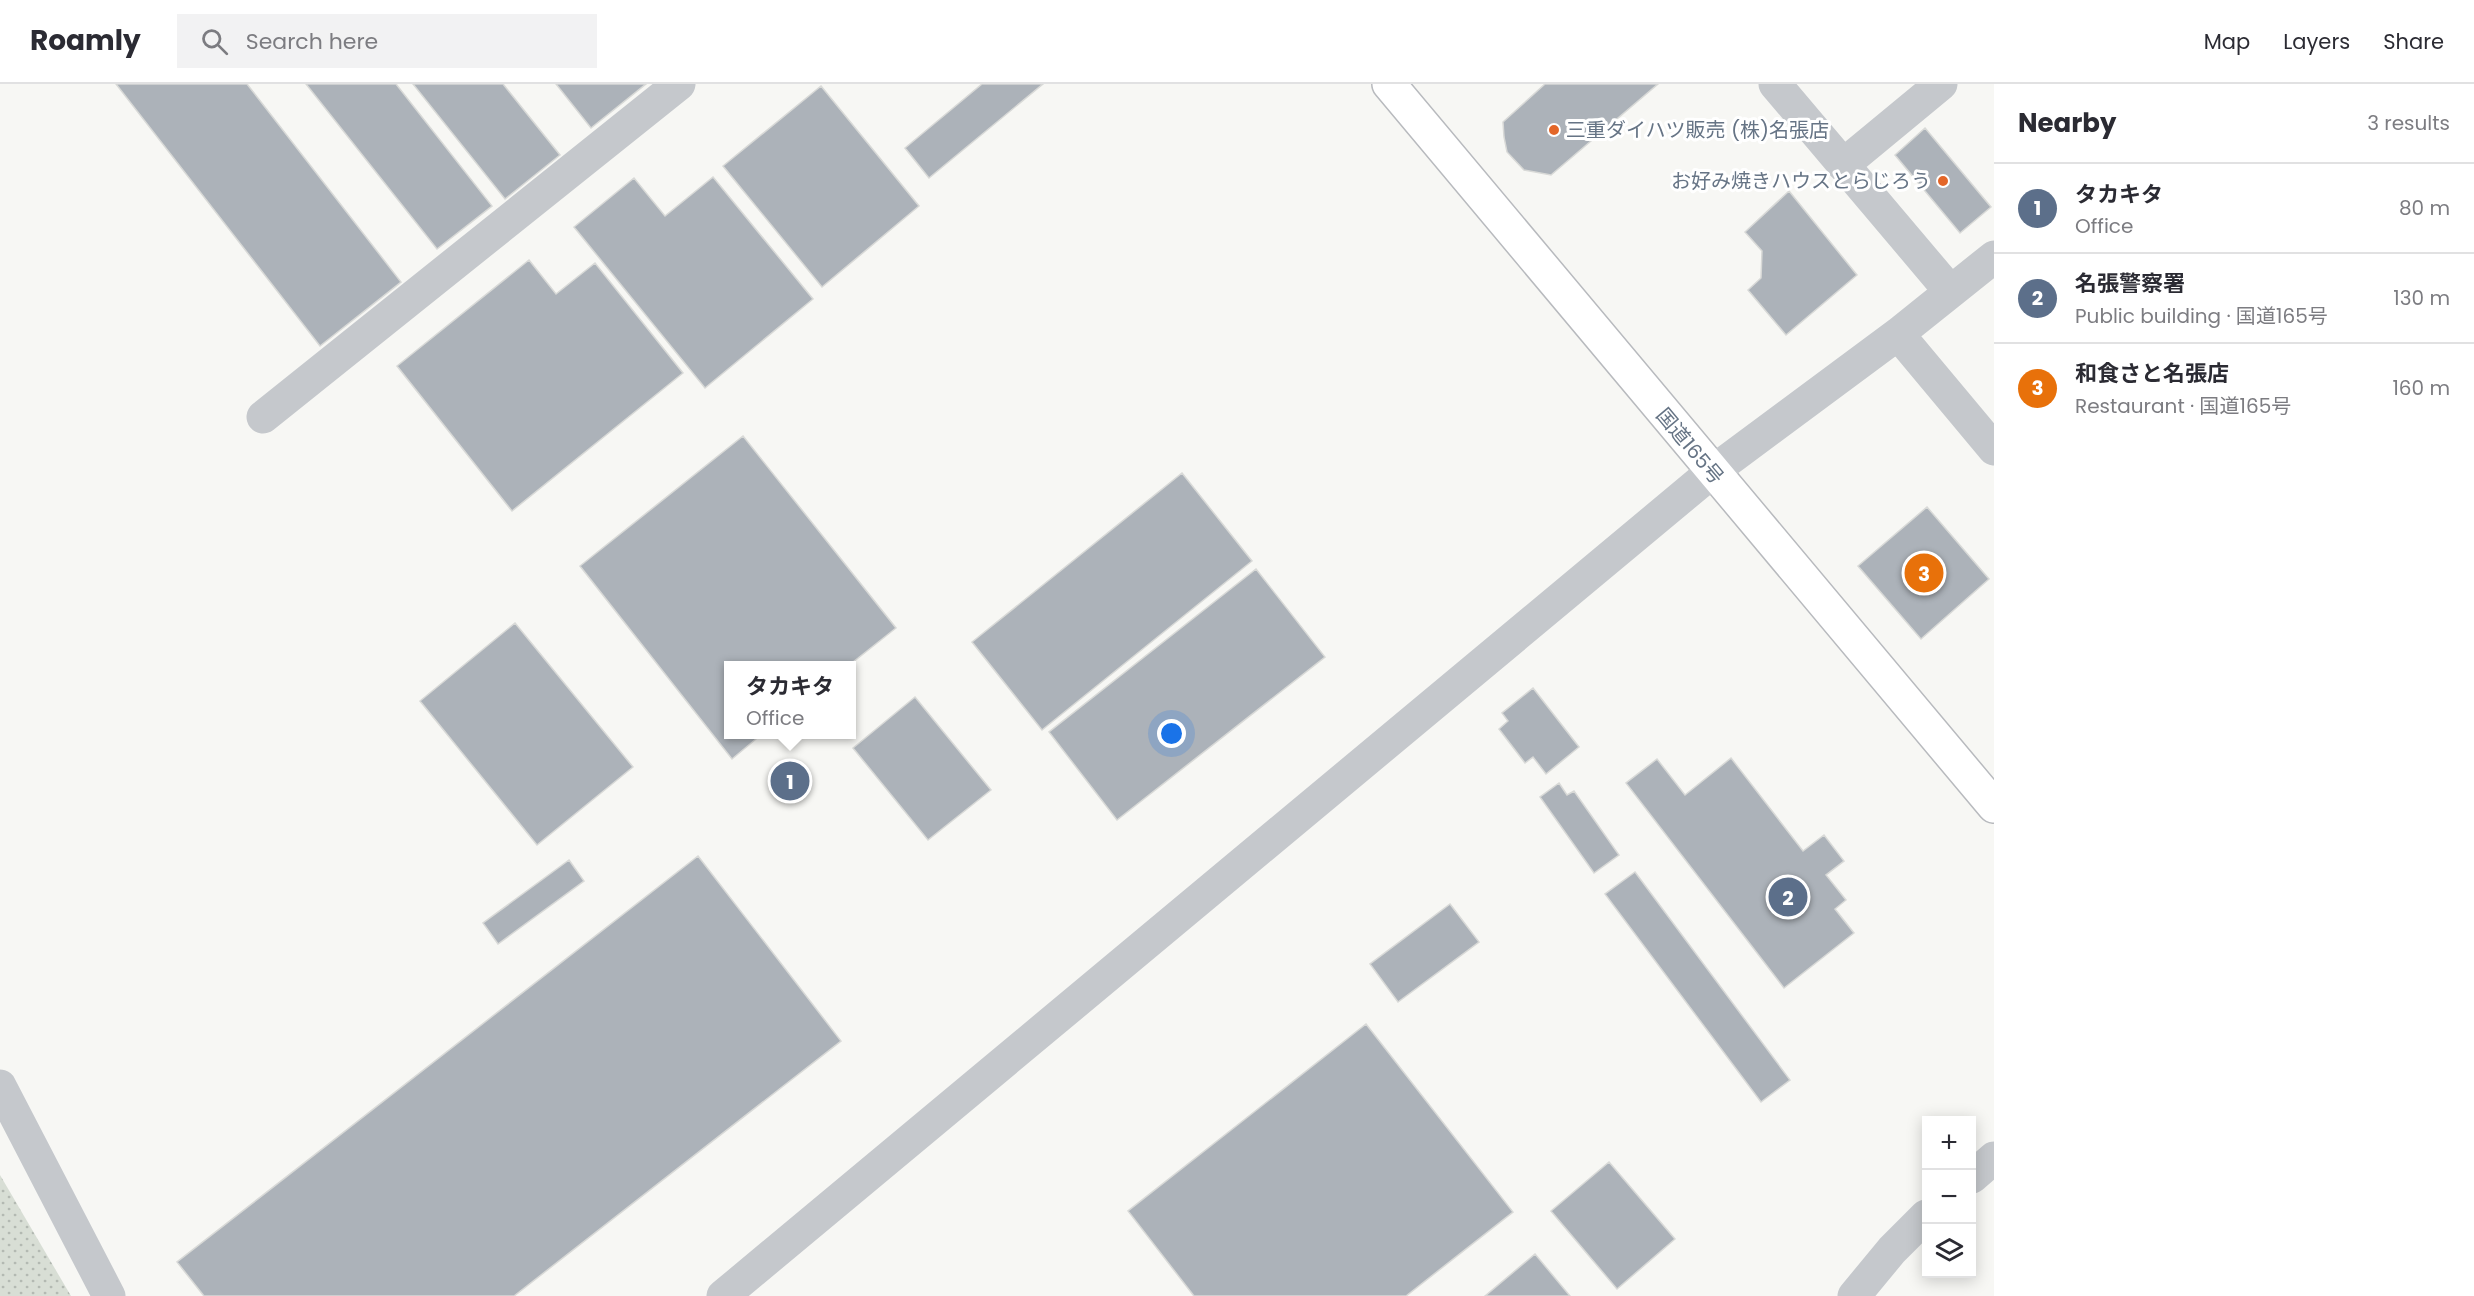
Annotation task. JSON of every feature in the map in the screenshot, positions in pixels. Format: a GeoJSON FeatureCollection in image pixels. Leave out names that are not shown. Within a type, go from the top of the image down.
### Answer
{"type":"FeatureCollection","features":[{"type":"Feature","properties":{"kind":"highway","name":"国道165号"},"geometry":{"type":"LineString","coordinates":[[1389,84],[1994,806]]}},
{"type":"Feature","properties":{"kind":"street"},"geometry":{"type":"LineString","coordinates":[[263,417],[679,84]]}},
{"type":"Feature","properties":{"kind":"street"},"geometry":{"type":"LineString","coordinates":[[1775,84],[1950,291]]}},
{"type":"Feature","properties":{"kind":"street"},"geometry":{"type":"LineString","coordinates":[[1843,165],[1941,84]]}},
{"type":"Feature","properties":{"kind":"street"},"geometry":{"type":"LineString","coordinates":[[723,1296],[1712,472],[1898,334],[1994,256]]}},
{"type":"Feature","properties":{"kind":"street"},"geometry":{"type":"LineString","coordinates":[[1898,334],[1994,449]]}},
{"type":"Feature","properties":{"kind":"street"},"geometry":{"type":"LineString","coordinates":[[0,1086],[109,1296]]}},
{"type":"Feature","properties":{"kind":"street"},"geometry":{"type":"LineString","coordinates":[[1976,1173],[1994,1158]]}},
{"type":"Feature","properties":{"kind":"street"},"geometry":{"type":"LineString","coordinates":[[1854,1296],[1892,1250],[1922,1220]]}},
{"type":"Feature","properties":{"kind":"shaded area"},"geometry":{"type":"Polygon","coordinates":[[[0,1175],[71,1296],[0,1296],[0,1175]]]}},
{"type":"Feature","properties":{"kind":"building"},"geometry":{"type":"Polygon","coordinates":[[[116,84],[247,84],[401,282],[320,346],[116,84]]]}},
{"type":"Feature","properties":{"kind":"building"},"geometry":{"type":"Polygon","coordinates":[[[306,84],[396,84],[492,206],[437,249],[306,84]]]}},
{"type":"Feature","properties":{"kind":"building"},"geometry":{"type":"Polygon","coordinates":[[[413,84],[503,84],[560,155],[505,199],[413,84]]]}},
{"type":"Feature","properties":{"kind":"building"},"geometry":{"type":"Polygon","coordinates":[[[556,84],[646,84],[591,128],[556,84]]]}},
{"type":"Feature","properties":{"kind":"building"},"geometry":{"type":"Polygon","coordinates":[[[982,84],[1043,84],[929,178],[905,148],[982,84]]]}},
{"type":"Feature","properties":{"kind":"building","name":"三重ダイハツ販売 (株)名張店"},"geometry":{"type":"Polygon","coordinates":[[[1545,84],[1658,84],[1551,175],[1524,170],[1507,152],[1503,122],[1545,84]]]}},
{"type":"Feature","properties":{"kind":"building"},"geometry":{"type":"Polygon","coordinates":[[[821,86],[919,206],[822,287],[723,166],[821,86]]]}},
{"type":"Feature","properties":{"kind":"building","name":"お好み焼きハウスとらじろう"},"geometry":{"type":"Polygon","coordinates":[[[1925,128],[1991,207],[1960,233],[1895,155],[1925,128]]]}},
{"type":"Feature","properties":{"kind":"building"},"geometry":{"type":"Polygon","coordinates":[[[713,177],[813,299],[705,388],[574,227],[634,178],[665,216],[713,177]]]}},
{"type":"Feature","properties":{"kind":"building"},"geometry":{"type":"Polygon","coordinates":[[[1789,191],[1857,275],[1786,335],[1748,290],[1761,278],[1762,251],[1745,232],[1789,191]]]}},
{"type":"Feature","properties":{"kind":"building"},"geometry":{"type":"Polygon","coordinates":[[[529,260],[556,294],[595,263],[683,373],[512,511],[397,366],[529,260]]]}},
{"type":"Feature","properties":{"kind":"building"},"geometry":{"type":"Polygon","coordinates":[[[743,436],[896,628],[854,661],[724,661],[724,739],[756,739],[732,759],[580,566],[743,436]]]}},
{"type":"Feature","properties":{"kind":"building"},"geometry":{"type":"Polygon","coordinates":[[[1182,473],[1252,561],[1042,730],[972,642],[1182,473]]]}},
{"type":"Feature","properties":{"kind":"building"},"geometry":{"type":"Polygon","coordinates":[[[1927,507],[1989,579],[1921,639],[1858,566],[1927,507]]]}},
{"type":"Feature","properties":{"kind":"building"},"geometry":{"type":"Polygon","coordinates":[[[1256,569],[1325,657],[1117,820],[1049,732],[1256,569]]]}},
{"type":"Feature","properties":{"kind":"building"},"geometry":{"type":"Polygon","coordinates":[[[515,623],[633,767],[537,845],[420,701],[515,623]]]}},
{"type":"Feature","properties":{"kind":"building"},"geometry":{"type":"Polygon","coordinates":[[[1533,688],[1579,747],[1546,774],[1533,757],[1525,763],[1499,729],[1508,721],[1502,713],[1533,688]]]}},
{"type":"Feature","properties":{"kind":"building"},"geometry":{"type":"Polygon","coordinates":[[[915,697],[991,790],[928,840],[853,748],[915,697]]]}},
{"type":"Feature","properties":{"kind":"building"},"geometry":{"type":"Polygon","coordinates":[[[1731,758],[1803,851],[1824,835],[1844,861],[1826,875],[1846,900],[1835,909],[1854,933],[1784,988],[1626,783],[1657,759],[1685,795],[1731,758]]]}},
{"type":"Feature","properties":{"kind":"building"},"geometry":{"type":"Polygon","coordinates":[[[1559,783],[1567,795],[1574,791],[1619,855],[1594,873],[1540,797],[1559,783]]]}},
{"type":"Feature","properties":{"kind":"building"},"geometry":{"type":"Polygon","coordinates":[[[698,856],[841,1041],[514,1296],[204,1296],[177,1262],[698,856]]]}},
{"type":"Feature","properties":{"kind":"building"},"geometry":{"type":"Polygon","coordinates":[[[569,860],[584,881],[498,944],[483,923],[569,860]]]}},
{"type":"Feature","properties":{"kind":"building"},"geometry":{"type":"Polygon","coordinates":[[[1635,872],[1790,1080],[1761,1102],[1605,894],[1635,872]]]}},
{"type":"Feature","properties":{"kind":"building"},"geometry":{"type":"Polygon","coordinates":[[[1450,904],[1479,942],[1398,1002],[1370,964],[1450,904]]]}},
{"type":"Feature","properties":{"kind":"building"},"geometry":{"type":"Polygon","coordinates":[[[1366,1024],[1513,1212],[1406,1296],[1194,1296],[1128,1211],[1366,1024]]]}},
{"type":"Feature","properties":{"kind":"building"},"geometry":{"type":"Polygon","coordinates":[[[1609,1162],[1675,1239],[1617,1289],[1551,1211],[1609,1162]]]}},
{"type":"Feature","properties":{"kind":"building"},"geometry":{"type":"Polygon","coordinates":[[[1535,1254],[1570,1296],[1485,1296],[1535,1254]]]}},
{"type":"Feature","properties":{"kind":"place","name":"三重ダイハツ販売 (株)名張店"},"geometry":{"type":"Point","coordinates":[1554,130]}},
{"type":"Feature","properties":{"kind":"place","name":"お好み焼きハウスとらじろう"},"geometry":{"type":"Point","coordinates":[1943,181]}},
{"type":"Feature","properties":{"kind":"place","name":"和食さと名張店"},"geometry":{"type":"Point","coordinates":[1924,573]}},
{"type":"Feature","properties":{"kind":"place","name":"タカキタ"},"geometry":{"type":"Point","coordinates":[790,781]}},
{"type":"Feature","properties":{"kind":"place","name":"名張警察署"},"geometry":{"type":"Point","coordinates":[1788,897]}}]}
